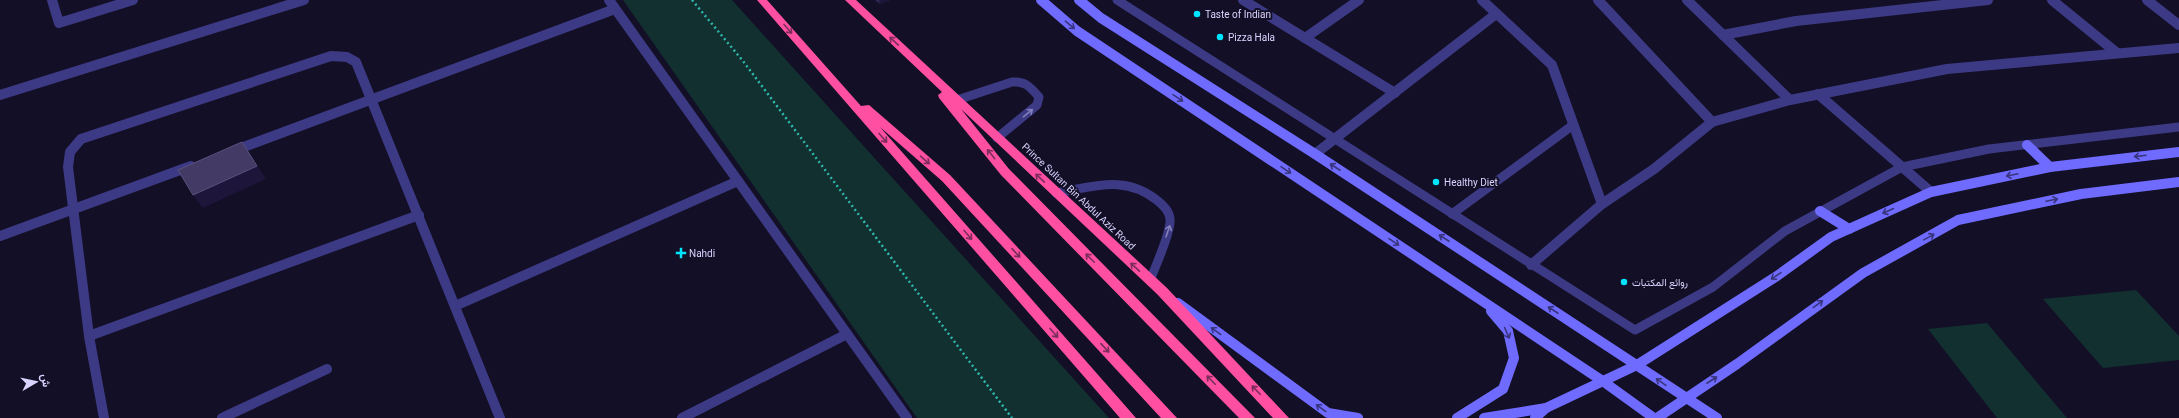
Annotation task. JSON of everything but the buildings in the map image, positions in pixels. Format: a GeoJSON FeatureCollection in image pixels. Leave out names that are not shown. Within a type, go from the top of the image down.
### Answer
{"type":"FeatureCollection","features":[{"type":"Feature","properties":{"kind":"highway"},"geometry":{"type":"LineString","coordinates":[[762,0],[1129,418]]}},
{"type":"Feature","properties":{"kind":"highway","name":"Prince Sultan Bin Abdul Aziz Road"},"geometry":{"type":"LineString","coordinates":[[850,0],[1162,291],[1282,418]]}},
{"type":"Feature","properties":{"kind":"highway"},"geometry":{"type":"LineString","coordinates":[[913,59],[1005,172],[1248,418]]}},
{"type":"Feature","properties":{"kind":"highway"},"geometry":{"type":"LineString","coordinates":[[832,80],[946,178],[1170,418]]}},
{"type":"Feature","properties":{"kind":"street"},"geometry":{"type":"LineString","coordinates":[[52,0],[59,23],[133,0]]}},
{"type":"Feature","properties":{"kind":"street"},"geometry":{"type":"LineString","coordinates":[[0,96],[304,0]]}},
{"type":"Feature","properties":{"kind":"street"},"geometry":{"type":"LineString","coordinates":[[609,0],[907,418]]}},
{"type":"Feature","properties":{"kind":"street"},"geometry":{"type":"LineString","coordinates":[[1040,0],[1077,31],[1656,418],[1684,398],[1738,364],[1863,273],[1958,220],[2081,194],[2179,182]]}},
{"type":"Feature","properties":{"kind":"street"},"geometry":{"type":"LineString","coordinates":[[1079,0],[1101,18],[1315,154],[1637,365],[1684,398],[1717,418]]}},
{"type":"Feature","properties":{"kind":"street"},"geometry":{"type":"LineString","coordinates":[[1243,0],[1395,93]]}},
{"type":"Feature","properties":{"kind":"street"},"geometry":{"type":"LineString","coordinates":[[1306,38],[1359,0]]}},
{"type":"Feature","properties":{"kind":"street"},"geometry":{"type":"LineString","coordinates":[[1482,0],[1552,65],[1602,204]]}},
{"type":"Feature","properties":{"kind":"street"},"geometry":{"type":"LineString","coordinates":[[1598,0],[1712,122]]}},
{"type":"Feature","properties":{"kind":"street"},"geometry":{"type":"LineString","coordinates":[[1687,0],[1790,100]]}},
{"type":"Feature","properties":{"kind":"street"},"geometry":{"type":"LineString","coordinates":[[1723,35],[1796,21],[1988,0]]}},
{"type":"Feature","properties":{"kind":"street"},"geometry":{"type":"LineString","coordinates":[[2052,0],[2117,53]]}},
{"type":"Feature","properties":{"kind":"street"},"geometry":{"type":"LineString","coordinates":[[2147,0],[2179,25]]}},
{"type":"Feature","properties":{"kind":"street"},"geometry":{"type":"LineString","coordinates":[[222,155],[615,9]]}},
{"type":"Feature","properties":{"kind":"street"},"geometry":{"type":"LineString","coordinates":[[1315,154],[1496,14]]}},
{"type":"Feature","properties":{"kind":"street"},"geometry":{"type":"LineString","coordinates":[[1531,264],[1602,204],[1654,169],[1712,122],[1790,100],[1947,69],[2179,48]]}},
{"type":"Feature","properties":{"kind":"street"},"geometry":{"type":"LineString","coordinates":[[104,418],[89,336],[72,210],[68,167],[70,152],[81,139],[331,56],[347,57],[356,62],[500,418]]}},
{"type":"Feature","properties":{"kind":"street"},"geometry":{"type":"LineString","coordinates":[[1818,94],[1931,192]]}},
{"type":"Feature","properties":{"kind":"street"},"geometry":{"type":"LineString","coordinates":[[2027,145],[2050,167]]}},
{"type":"Feature","properties":{"kind":"street"},"geometry":{"type":"LineString","coordinates":[[1484,418],[1546,408],[1604,382],[1637,365],[1777,276],[1831,237],[1931,192],[2050,167],[2179,152]]}},
{"type":"Feature","properties":{"kind":"street"},"geometry":{"type":"LineString","coordinates":[[0,236],[200,163]]}},
{"type":"Feature","properties":{"kind":"street"},"geometry":{"type":"LineString","coordinates":[[455,306],[738,181]]}},
{"type":"Feature","properties":{"kind":"street"},"geometry":{"type":"LineString","coordinates":[[1820,211],[1849,229]]}},
{"type":"Feature","properties":{"kind":"street"},"geometry":{"type":"LineString","coordinates":[[89,336],[418,216]]}},
{"type":"Feature","properties":{"kind":"street"},"geometry":{"type":"LineString","coordinates":[[1162,291],[1328,413],[1358,418]]}},
{"type":"Feature","properties":{"kind":"street"},"geometry":{"type":"LineString","coordinates":[[1457,418],[1503,389],[1514,358],[1508,332],[1484,302]]}},
{"type":"Feature","properties":{"kind":"street"},"geometry":{"type":"LineString","coordinates":[[682,418],[847,334]]}},
{"type":"Feature","properties":{"kind":"street"},"geometry":{"type":"LineString","coordinates":[[222,418],[327,369]]}},
{"type":"Feature","properties":{"kind":"street"},"geometry":{"type":"LineString","coordinates":[[1115,402],[1123,418]]}},
{"type":"Feature","properties":{"kind":"street"},"geometry":{"type":"LineString","coordinates":[[1535,418],[1546,408]]}},
{"type":"Feature","properties":{"kind":"lane"},"geometry":{"type":"LineString","coordinates":[[1118,0],[1635,330],[1714,287],[1785,231],[1902,167],[1989,149],[2179,127]]}},
{"type":"Feature","properties":{"kind":"lane"},"geometry":{"type":"LineString","coordinates":[[957,100],[1009,83],[1021,81],[1027,84],[1039,97],[1037,105],[997,138]]}},
{"type":"Feature","properties":{"kind":"lane"},"geometry":{"type":"LineString","coordinates":[[1452,214],[1574,125]]}},
{"type":"Feature","properties":{"kind":"lane"},"geometry":{"type":"LineString","coordinates":[[1056,193],[1119,184],[1132,185],[1142,188],[1166,207],[1171,216],[1170,225],[1150,281]]}},
{"type":"Feature","properties":{"kind":"path"},"geometry":{"type":"LineString","coordinates":[[692,0],[743,61],[1012,418]]}},
{"type":"Feature","properties":{"kind":"green space"},"geometry":{"type":"Polygon","coordinates":[[[623,0],[732,0],[1109,418],[917,418],[623,0]]]}},
{"type":"Feature","properties":{"kind":"green space"},"geometry":{"type":"Polygon","coordinates":[[[2136,290],[2179,336],[2179,360],[2103,368],[2043,299],[2136,290]]]}},
{"type":"Feature","properties":{"kind":"green space"},"geometry":{"type":"Polygon","coordinates":[[[1987,323],[2067,418],[1997,418],[1928,329],[1987,323]]]}},
{"type":"Feature","properties":{"kind":"place","name":"Taste of Indian"},"geometry":{"type":"Point","coordinates":[1197,14]}},
{"type":"Feature","properties":{"kind":"place","name":"Pizza Hala"},"geometry":{"type":"Point","coordinates":[1220,37]}},
{"type":"Feature","properties":{"kind":"place","name":"Healthy Diet"},"geometry":{"type":"Point","coordinates":[1436,182]}},
{"type":"Feature","properties":{"kind":"place","name":"Nahdi"},"geometry":{"type":"Point","coordinates":[681,253]}},
{"type":"Feature","properties":{"kind":"place","name":"روائع المكتبات"},"geometry":{"type":"Point","coordinates":[1624,282]}}]}
